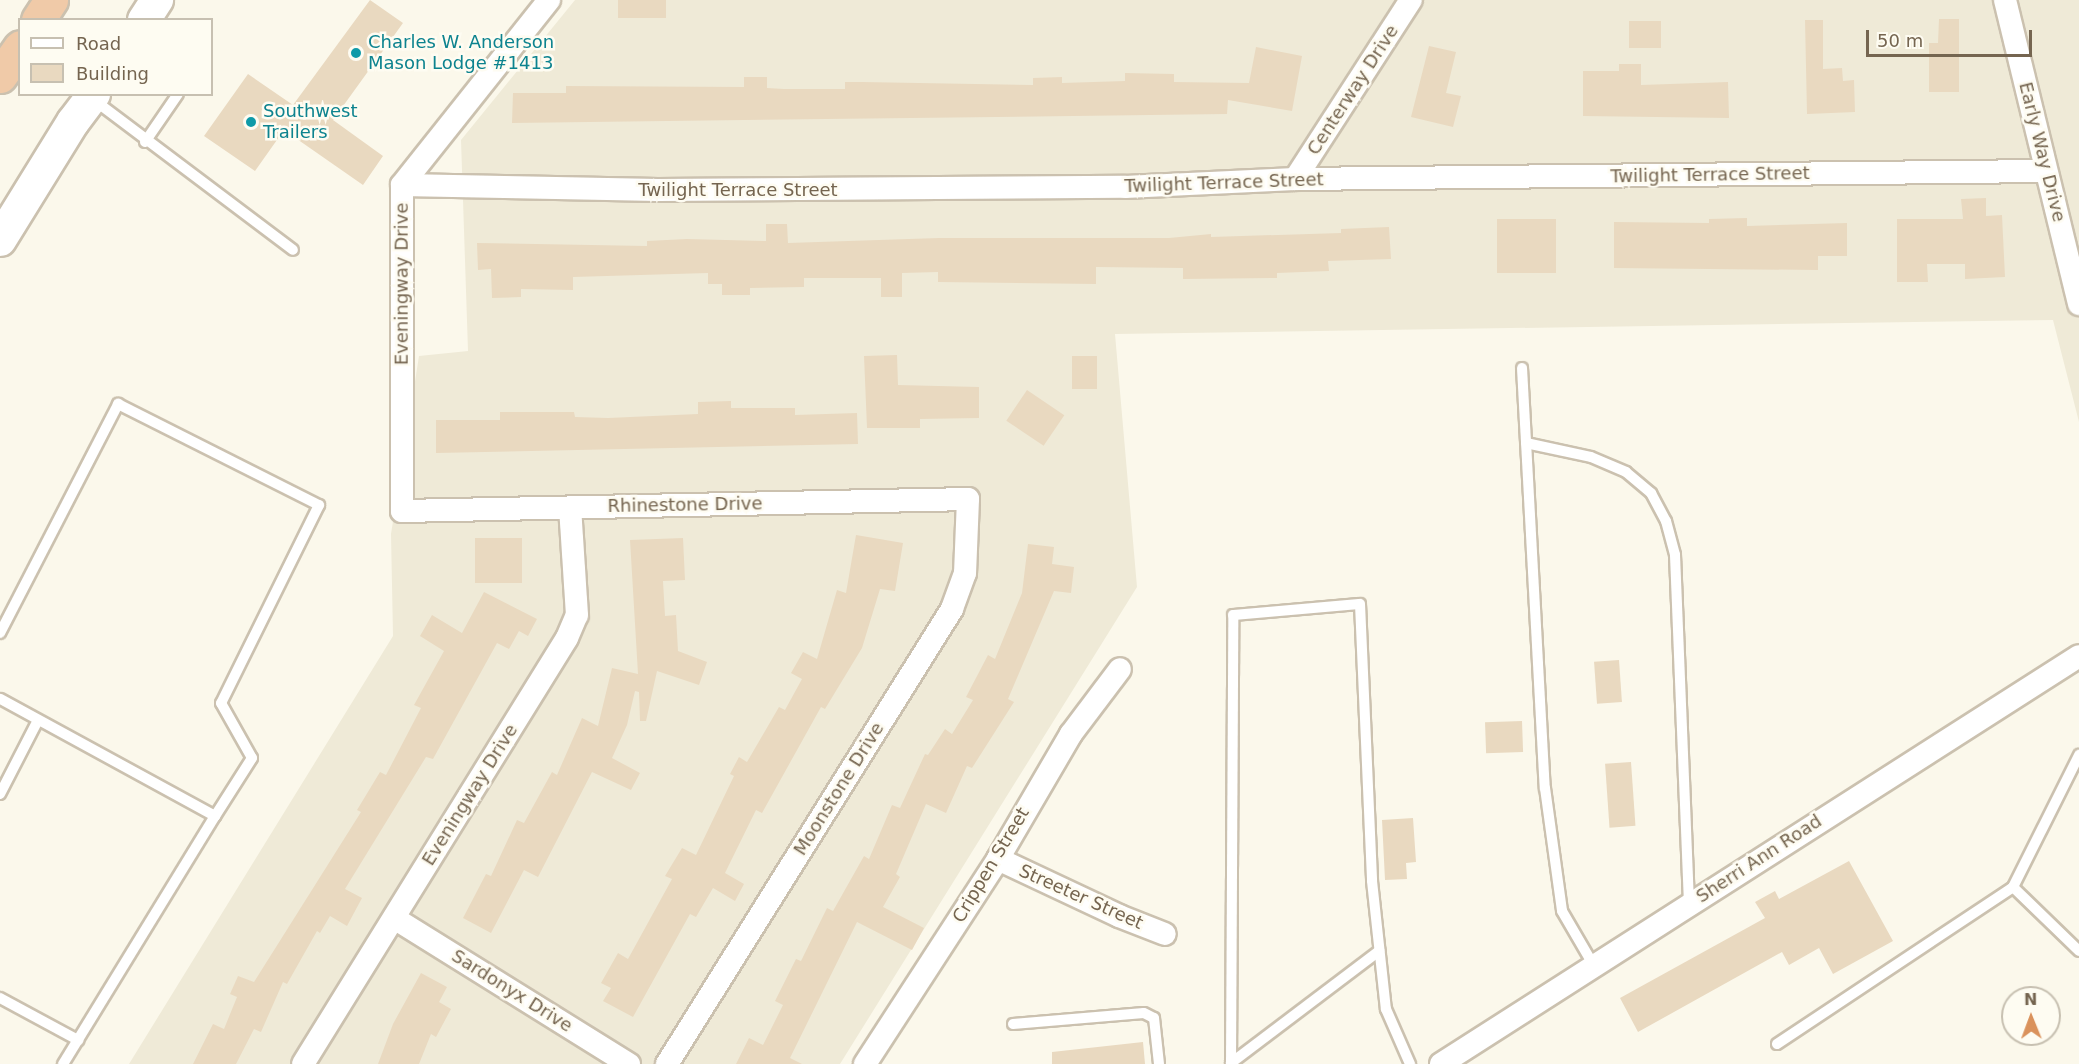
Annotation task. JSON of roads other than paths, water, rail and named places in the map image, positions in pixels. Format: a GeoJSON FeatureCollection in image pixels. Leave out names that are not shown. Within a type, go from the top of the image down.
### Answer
{"type":"FeatureCollection","features":[{"type":"Feature","properties":{"kind":"highway"},"geometry":{"type":"LineString","coordinates":[[39,18],[51,0]]}},
{"type":"Feature","properties":{"kind":"highway"},"geometry":{"type":"LineString","coordinates":[[0,76],[18,50]]}},
{"type":"Feature","properties":{"kind":"main road"},"geometry":{"type":"LineString","coordinates":[[145,18],[157,0]]}},
{"type":"Feature","properties":{"kind":"main road"},"geometry":{"type":"LineString","coordinates":[[0,240],[73,122],[93,96]]}},
{"type":"Feature","properties":{"kind":"street","name":"Eveningway Drive"},"geometry":{"type":"LineString","coordinates":[[402,511],[402,185],[549,0]]}},
{"type":"Feature","properties":{"kind":"street","name":"Centerway Drive"},"geometry":{"type":"LineString","coordinates":[[1295,179],[1411,0]]}},
{"type":"Feature","properties":{"kind":"street","name":"Early Way Drive"},"geometry":{"type":"LineString","coordinates":[[2005,0],[2079,304]]}},
{"type":"Feature","properties":{"kind":"street","name":"Twilight Terrace Street"},"geometry":{"type":"LineString","coordinates":[[402,185],[658,190],[1090,188],[1295,179],[2046,171]]}},
{"type":"Feature","properties":{"kind":"street","name":"Rhinestone Drive"},"geometry":{"type":"LineString","coordinates":[[402,511],[968,499]]}},
{"type":"Feature","properties":{"kind":"street","name":"Moonstone Drive"},"geometry":{"type":"LineString","coordinates":[[667,1064],[952,609],[965,573],[968,499]]}},
{"type":"Feature","properties":{"kind":"street","name":"Eveningway Drive"},"geometry":{"type":"LineString","coordinates":[[303,1064],[567,638],[577,615],[570,508]]}},
{"type":"Feature","properties":{"kind":"street","name":"Sherri Ann Road"},"geometry":{"type":"LineString","coordinates":[[1441,1064],[2079,656]]}},
{"type":"Feature","properties":{"kind":"street","name":"Crippen Street"},"geometry":{"type":"LineString","coordinates":[[865,1064],[998,859],[1071,734],[1120,669]]}},
{"type":"Feature","properties":{"kind":"street","name":"Streeter Street"},"geometry":{"type":"LineString","coordinates":[[998,859],[1119,916],[1165,934]]}},
{"type":"Feature","properties":{"kind":"street","name":"Sardonyx Drive"},"geometry":{"type":"LineString","coordinates":[[394,918],[629,1064]]}},
{"type":"Feature","properties":{"kind":"lane"},"geometry":{"type":"LineString","coordinates":[[93,96],[145,142],[293,250]]}},
{"type":"Feature","properties":{"kind":"lane"},"geometry":{"type":"LineString","coordinates":[[145,142],[177,96]]}},
{"type":"Feature","properties":{"kind":"lane"},"geometry":{"type":"LineString","coordinates":[[1522,368],[1545,788],[1562,911],[1594,966]]}},
{"type":"Feature","properties":{"kind":"lane"},"geometry":{"type":"LineString","coordinates":[[0,633],[118,404],[319,505],[221,704],[252,758],[63,1064]]}},
{"type":"Feature","properties":{"kind":"lane"},"geometry":{"type":"LineString","coordinates":[[1526,443],[1591,458],[1626,472],[1651,493],[1666,521],[1675,555],[1689,904]]}},
{"type":"Feature","properties":{"kind":"lane"},"geometry":{"type":"LineString","coordinates":[[1231,1063],[1233,615],[1360,604],[1372,881],[1379,951],[1386,1009],[1410,1064]]}},
{"type":"Feature","properties":{"kind":"lane"},"geometry":{"type":"LineString","coordinates":[[0,699],[215,816]]}},
{"type":"Feature","properties":{"kind":"lane"},"geometry":{"type":"LineString","coordinates":[[0,794],[38,720]]}},
{"type":"Feature","properties":{"kind":"lane"},"geometry":{"type":"LineString","coordinates":[[1777,1044],[2013,887],[2079,755]]}},
{"type":"Feature","properties":{"kind":"lane"},"geometry":{"type":"LineString","coordinates":[[2013,887],[2079,951]]}},
{"type":"Feature","properties":{"kind":"lane"},"geometry":{"type":"LineString","coordinates":[[1231,1063],[1379,951]]}},
{"type":"Feature","properties":{"kind":"lane"},"geometry":{"type":"LineString","coordinates":[[0,998],[78,1040]]}},
{"type":"Feature","properties":{"kind":"lane"},"geometry":{"type":"LineString","coordinates":[[1013,1024],[1144,1013],[1154,1018],[1159,1064]]}},
{"type":"Feature","properties":{"kind":"place","name":"Charles W. Anderson Mason Lodge #1413"},"geometry":{"type":"Point","coordinates":[356,53]}},
{"type":"Feature","properties":{"kind":"place","name":"Southwest Trailers"},"geometry":{"type":"Point","coordinates":[251,122]}}]}
